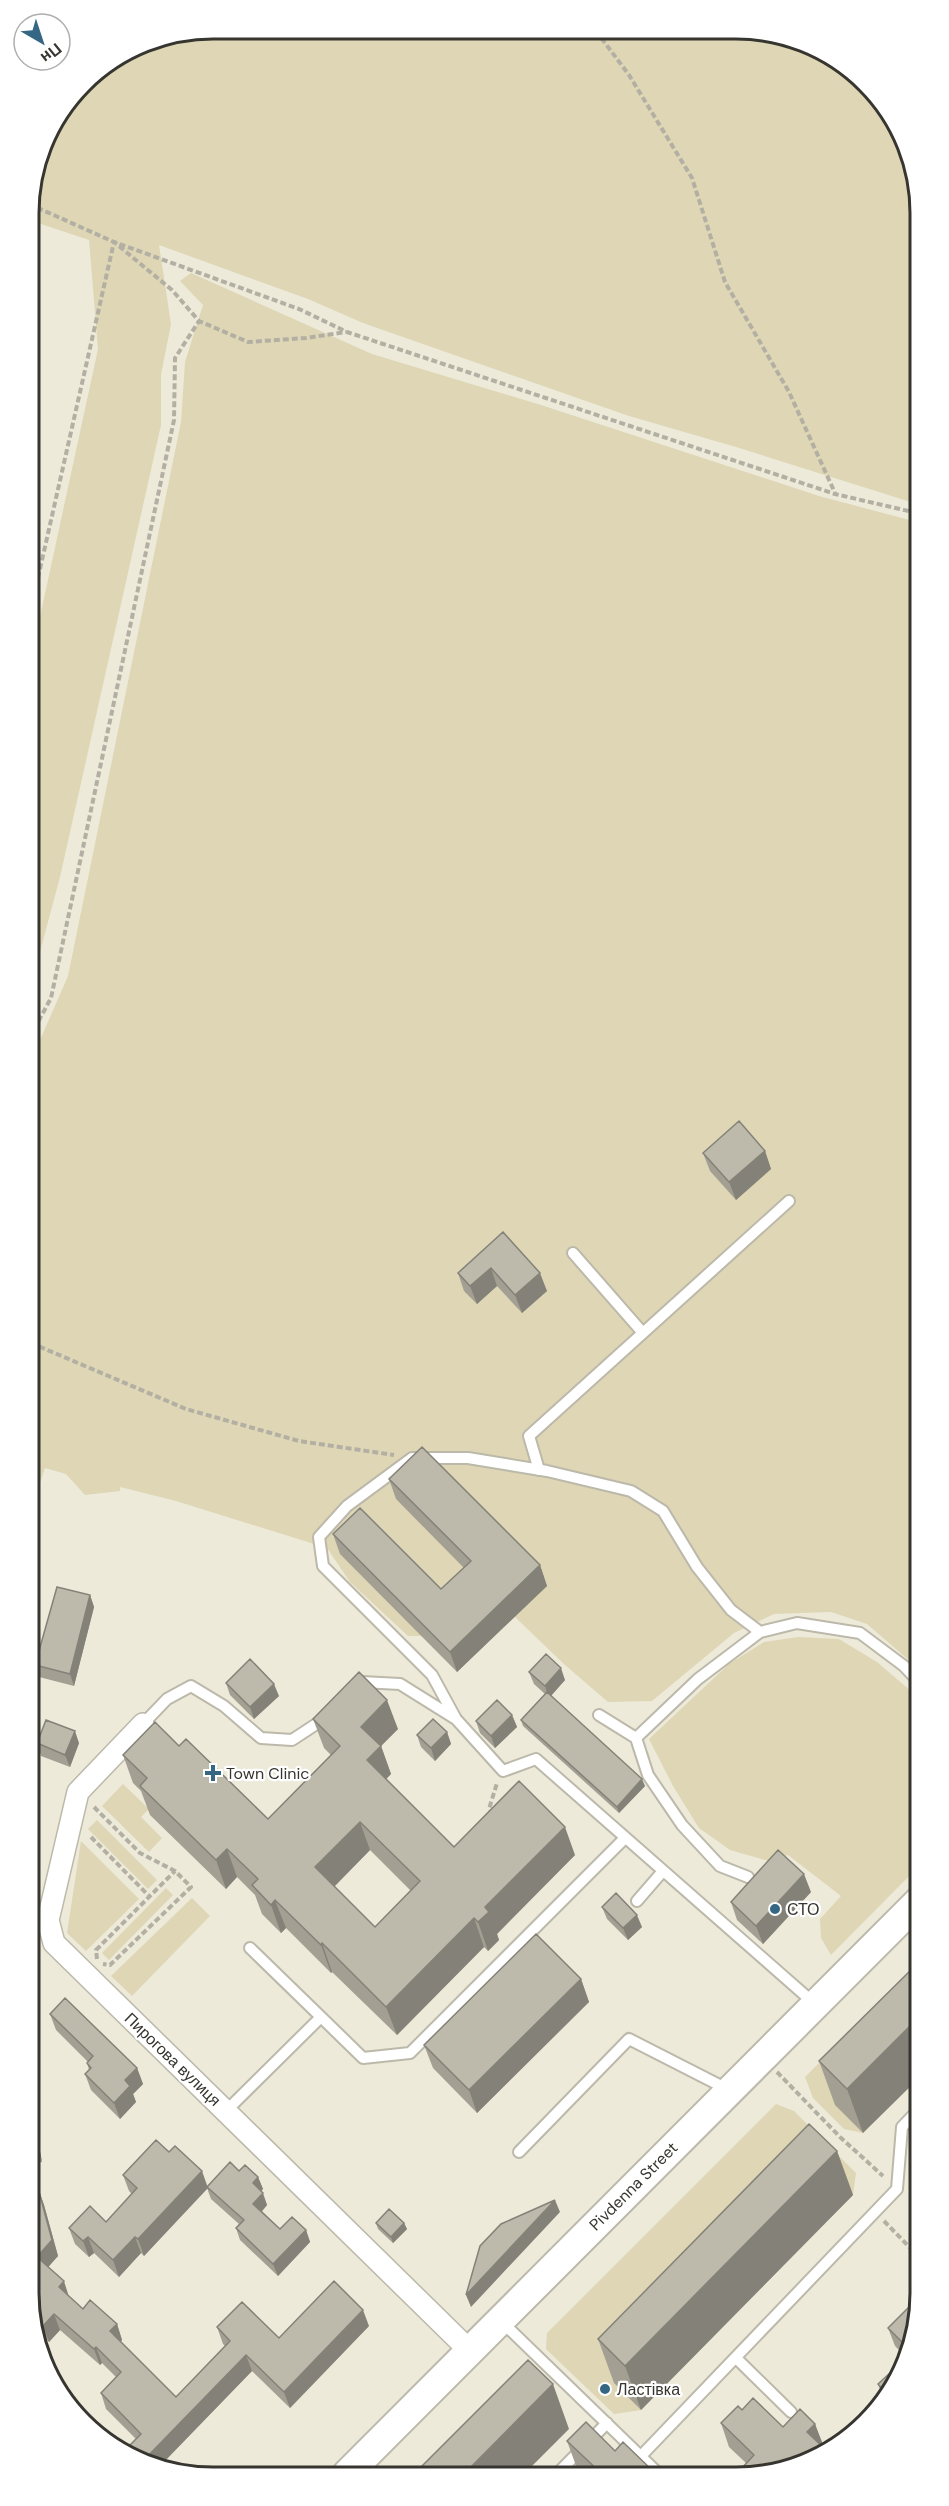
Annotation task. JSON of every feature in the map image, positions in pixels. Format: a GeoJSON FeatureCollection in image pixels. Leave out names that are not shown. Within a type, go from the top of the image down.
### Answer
{"type":"FeatureCollection","features":[{"type":"Feature","properties":{"kind":"street","name":"Пирогова вулиця"},"geometry":{"type":"LineString","coordinates":[[143,1724],[78,1792],[48,1920],[54,1943],[469,2350]]}},
{"type":"Feature","properties":{"kind":"street","name":"Pivdenna Street"},"geometry":{"type":"LineString","coordinates":[[354,2467],[910,1910]]}},
{"type":"Feature","properties":{"kind":"lane"},"geometry":{"type":"LineString","coordinates":[[539,1470],[529,1436],[789,1201]]}},
{"type":"Feature","properties":{"kind":"lane"},"geometry":{"type":"LineString","coordinates":[[573,1253],[643,1333]]}},
{"type":"Feature","properties":{"kind":"lane"},"geometry":{"type":"LineString","coordinates":[[760,1632],[731,1610],[697,1567],[663,1511],[632,1491],[539,1470],[468,1458],[412,1458],[347,1506],[319,1537],[323,1566],[432,1675],[456,1719],[503,1772],[536,1759],[815,2004]]}},
{"type":"Feature","properties":{"kind":"lane"},"geometry":{"type":"LineString","coordinates":[[636,1738],[698,1679],[760,1632],[797,1623],[860,1633],[910,1672]]}},
{"type":"Feature","properties":{"kind":"lane"},"geometry":{"type":"LineString","coordinates":[[348,1696],[362,1682],[400,1684],[456,1719]]}},
{"type":"Feature","properties":{"kind":"lane"},"geometry":{"type":"LineString","coordinates":[[143,1724],[167,1699],[191,1686],[224,1706],[261,1738],[292,1740],[333,1711]]}},
{"type":"Feature","properties":{"kind":"lane"},"geometry":{"type":"LineString","coordinates":[[599,1715],[636,1738],[648,1775],[682,1826],[720,1866],[748,1877]]}},
{"type":"Feature","properties":{"kind":"lane"},"geometry":{"type":"LineString","coordinates":[[250,1948],[363,2058],[410,2053],[625,1838]]}},
{"type":"Feature","properties":{"kind":"lane"},"geometry":{"type":"LineString","coordinates":[[637,1901],[663,1872]]}},
{"type":"Feature","properties":{"kind":"lane"},"geometry":{"type":"LineString","coordinates":[[226,2111],[321,2018]]}},
{"type":"Feature","properties":{"kind":"lane"},"geometry":{"type":"LineString","coordinates":[[519,2152],[629,2038],[729,2090]]}},
{"type":"Feature","properties":{"kind":"lane"},"geometry":{"type":"LineString","coordinates":[[641,2456],[897,2189],[902,2127],[910,2119]]}},
{"type":"Feature","properties":{"kind":"lane"},"geometry":{"type":"LineString","coordinates":[[500,2320],[652,2467]]}},
{"type":"Feature","properties":{"kind":"lane"},"geometry":{"type":"LineString","coordinates":[[736,2358],[791,2412]]}},
{"type":"Feature","properties":{"kind":"lane"},"geometry":{"type":"LineString","coordinates":[[564,2467],[607,2423]]}},
{"type":"Feature","properties":{"kind":"path"},"geometry":{"type":"LineString","coordinates":[[602,39],[629,75],[692,178],[725,282],[789,392],[835,494]]}},
{"type":"Feature","properties":{"kind":"path"},"geometry":{"type":"LineString","coordinates":[[39,208],[114,242],[299,309],[347,332],[835,494],[910,511]]}},
{"type":"Feature","properties":{"kind":"path"},"geometry":{"type":"LineString","coordinates":[[114,242],[172,290],[199,321],[248,342],[306,338],[347,332]]}},
{"type":"Feature","properties":{"kind":"path"},"geometry":{"type":"LineString","coordinates":[[39,574],[114,242]]}},
{"type":"Feature","properties":{"kind":"path"},"geometry":{"type":"LineString","coordinates":[[39,1020],[51,998],[174,420],[175,358],[199,321]]}},
{"type":"Feature","properties":{"kind":"path"},"geometry":{"type":"LineString","coordinates":[[39,1346],[186,1409],[299,1441],[412,1458]]}},
{"type":"Feature","properties":{"kind":"path"},"geometry":{"type":"LineString","coordinates":[[498,1823],[489,1809],[493,1790],[503,1772]]}},
{"type":"Feature","properties":{"kind":"path"},"geometry":{"type":"LineString","coordinates":[[94,1806],[140,1853],[175,1871],[191,1887],[110,1965],[98,1963],[96,1950],[175,1871]]}},
{"type":"Feature","properties":{"kind":"path"},"geometry":{"type":"LineString","coordinates":[[91,1837],[150,1897]]}},
{"type":"Feature","properties":{"kind":"path"},"geometry":{"type":"LineString","coordinates":[[762,2057],[840,2137],[897,2189]]}},
{"type":"Feature","properties":{"kind":"path"},"geometry":{"type":"LineString","coordinates":[[875,2212],[910,2248]]}},
{"type":"Feature","properties":{"kind":"shaded area"},"geometry":{"type":"Polygon","coordinates":[[[213,39],[747,39],[792,48],[833,68],[859,90],[874,107],[892,136],[907,179],[910,202],[910,502],[629,416],[363,323],[308,299],[159,245],[171,324],[161,375],[161,425],[60,877],[39,955],[39,621],[98,349],[89,240],[39,223],[40,190],[52,147],[68,116],[98,82],[126,62],[157,48],[190,40],[213,39]]]}},
{"type":"Feature","properties":{"kind":"shaded area"},"geometry":{"type":"Polygon","coordinates":[[[191,273],[372,354],[541,405],[819,496],[910,520],[910,1661],[867,1624],[831,1612],[774,1614],[734,1633],[652,1701],[608,1702],[515,1617],[422,1636],[408,1636],[350,1582],[327,1548],[176,1501],[120,1487],[120,1491],[85,1495],[66,1474],[45,1468],[39,1486],[39,1042],[68,976],[181,422],[185,362],[203,305],[180,281],[191,273]]]}},
{"type":"Feature","properties":{"kind":"shaded area"},"geometry":{"type":"Polygon","coordinates":[[[798,1637],[839,1639],[877,1662],[910,1690],[910,1875],[831,1955],[821,1938],[820,1919],[841,1896],[788,1855],[768,1861],[730,1850],[699,1828],[673,1786],[649,1739],[729,1664],[764,1642],[798,1637]]]}},
{"type":"Feature","properties":{"kind":"shaded area"},"geometry":{"type":"Polygon","coordinates":[[[123,1784],[149,1809],[141,1817],[162,1838],[149,1852],[102,1806],[123,1784]]]}},
{"type":"Feature","properties":{"kind":"shaded area"},"geometry":{"type":"Polygon","coordinates":[[[97,1820],[157,1880],[148,1889],[88,1829],[97,1820]]]}},
{"type":"Feature","properties":{"kind":"shaded area"},"geometry":{"type":"Polygon","coordinates":[[[81,1841],[139,1899],[86,1951],[67,1933],[81,1841]]]}},
{"type":"Feature","properties":{"kind":"shaded area"},"geometry":{"type":"Polygon","coordinates":[[[166,1888],[173,1895],[109,1960],[102,1953],[166,1888]]]}},
{"type":"Feature","properties":{"kind":"shaded area"},"geometry":{"type":"Polygon","coordinates":[[[192,1898],[210,1916],[132,1996],[111,1976],[192,1898]]]}},
{"type":"Feature","properties":{"kind":"shaded area"},"geometry":{"type":"Polygon","coordinates":[[[910,1972],[910,1992],[863,2133],[844,2129],[813,2098],[805,2077],[910,1972]]]}},
{"type":"Feature","properties":{"kind":"shaded area"},"geometry":{"type":"Polygon","coordinates":[[[776,2104],[794,2111],[856,2173],[853,2195],[825,2169],[615,2383],[641,2410],[614,2414],[546,2349],[547,2333],[776,2104]]]}},
{"type":"Feature","properties":{"kind":"building"},"geometry":{"type":"Polygon","coordinates":[[[739,1121],[765,1151],[729,1182],[703,1153],[739,1121]]]}},
{"type":"Feature","properties":{"kind":"building"},"geometry":{"type":"Polygon","coordinates":[[[503,1232],[540,1273],[515,1295],[491,1268],[470,1286],[458,1273],[503,1232]]]}},
{"type":"Feature","properties":{"kind":"building"},"geometry":{"type":"Polygon","coordinates":[[[422,1447],[540,1565],[450,1652],[333,1534],[360,1508],[441,1589],[471,1561],[389,1479],[422,1447]]]}},
{"type":"Feature","properties":{"kind":"building"},"geometry":{"type":"Polygon","coordinates":[[[57,1587],[90,1595],[70,1674],[39,1666],[39,1651],[57,1587]]]}},
{"type":"Feature","properties":{"kind":"building"},"geometry":{"type":"Polygon","coordinates":[[[546,1654],[561,1668],[545,1686],[529,1672],[546,1654]]]}},
{"type":"Feature","properties":{"kind":"building"},"geometry":{"type":"Polygon","coordinates":[[[250,1659],[274,1684],[250,1707],[226,1683],[250,1659]]]}},
{"type":"Feature","properties":{"kind":"building"},"geometry":{"type":"Polygon","coordinates":[[[359,1672],[387,1700],[361,1727],[381,1746],[367,1760],[454,1847],[519,1781],[565,1827],[485,1907],[489,1912],[478,1922],[474,1918],[386,2007],[275,1900],[271,1905],[252,1885],[258,1879],[227,1849],[216,1860],[140,1786],[147,1778],[123,1755],[155,1722],[179,1746],[186,1739],[268,1819],[340,1746],[313,1719],[359,1672]],[[360,1822],[315,1867],[375,1927],[420,1881],[360,1822]]]}},
{"type":"Feature","properties":{"kind":"building"},"geometry":{"type":"Polygon","coordinates":[[[547,1692],[642,1779],[617,1807],[521,1720],[547,1692]]]}},
{"type":"Feature","properties":{"kind":"building"},"geometry":{"type":"Polygon","coordinates":[[[497,1700],[512,1715],[491,1736],[476,1721],[497,1700]]]}},
{"type":"Feature","properties":{"kind":"building"},"geometry":{"type":"Polygon","coordinates":[[[433,1719],[447,1732],[431,1748],[417,1735],[433,1719]]]}},
{"type":"Feature","properties":{"kind":"building"},"geometry":{"type":"Polygon","coordinates":[[[46,1720],[75,1731],[65,1755],[39,1744],[46,1720]]]}},
{"type":"Feature","properties":{"kind":"building"},"geometry":{"type":"Polygon","coordinates":[[[778,1850],[804,1874],[756,1926],[731,1902],[778,1850]]]}},
{"type":"Feature","properties":{"kind":"building"},"geometry":{"type":"Polygon","coordinates":[[[616,1893],[637,1915],[623,1928],[602,1907],[616,1893]]]}},
{"type":"Feature","properties":{"kind":"building"},"geometry":{"type":"Polygon","coordinates":[[[536,1934],[581,1979],[469,2090],[424,2045],[536,1934]]]}},
{"type":"Feature","properties":{"kind":"building"},"geometry":{"type":"Polygon","coordinates":[[[910,1971],[910,2026],[847,2089],[819,2061],[910,1971]]]}},
{"type":"Feature","properties":{"kind":"building"},"geometry":{"type":"Polygon","coordinates":[[[65,1998],[137,2068],[125,2080],[130,2086],[114,2103],[85,2074],[91,2068],[87,2063],[93,2056],[50,2014],[65,1998]]]}},
{"type":"Feature","properties":{"kind":"building"},"geometry":{"type":"Polygon","coordinates":[[[809,2124],[837,2151],[625,2366],[598,2339],[809,2124]]]}},
{"type":"Feature","properties":{"kind":"building"},"geometry":{"type":"Polygon","coordinates":[[[156,2140],[169,2152],[175,2146],[202,2171],[138,2239],[135,2237],[113,2260],[88,2237],[83,2241],[69,2228],[90,2206],[106,2222],[137,2188],[123,2175],[156,2140]]]}},
{"type":"Feature","properties":{"kind":"building"},"geometry":{"type":"Polygon","coordinates":[[[230,2162],[239,2171],[245,2165],[258,2177],[253,2183],[263,2193],[253,2204],[280,2229],[292,2217],[306,2230],[273,2264],[236,2228],[244,2220],[207,2187],[230,2162]]]}},
{"type":"Feature","properties":{"kind":"building"},"geometry":{"type":"Polygon","coordinates":[[[39,2192],[52,2240],[39,2255],[39,2192]]]}},
{"type":"Feature","properties":{"kind":"building"},"geometry":{"type":"Polygon","coordinates":[[[555,2200],[466,2295],[480,2246],[501,2224],[555,2200]]]}},
{"type":"Feature","properties":{"kind":"building"},"geometry":{"type":"Polygon","coordinates":[[[389,2209],[404,2223],[391,2237],[376,2223],[389,2209]]]}},
{"type":"Feature","properties":{"kind":"building"},"geometry":{"type":"Polygon","coordinates":[[[39,2259],[64,2281],[59,2287],[83,2309],[90,2300],[117,2324],[110,2331],[176,2397],[230,2341],[217,2327],[242,2302],[279,2338],[334,2281],[363,2310],[284,2392],[246,2355],[149,2455],[129,2446],[141,2434],[101,2393],[121,2372],[96,2347],[94,2349],[54,2314],[43,2326],[40,2316],[39,2259]]]}},
{"type":"Feature","properties":{"kind":"building"},"geometry":{"type":"Polygon","coordinates":[[[910,2306],[902,2342],[888,2328],[910,2306]]]}},
{"type":"Feature","properties":{"kind":"building"},"geometry":{"type":"Polygon","coordinates":[[[528,2360],[553,2384],[471,2467],[421,2467],[528,2360]]]}},
{"type":"Feature","properties":{"kind":"building"},"geometry":{"type":"Polygon","coordinates":[[[891,2372],[882,2388],[878,2384],[891,2372]]]}},
{"type":"Feature","properties":{"kind":"building"},"geometry":{"type":"Polygon","coordinates":[[[753,2398],[783,2427],[800,2409],[815,2424],[807,2432],[821,2445],[792,2458],[770,2464],[743,2467],[754,2455],[721,2423],[738,2406],[742,2410],[753,2398]]]}},
{"type":"Feature","properties":{"kind":"building"},"geometry":{"type":"Polygon","coordinates":[[[586,2422],[615,2451],[623,2442],[649,2467],[595,2467],[567,2441],[586,2422]]]}},
{"type":"Feature","properties":{"kind":"place","name":"Town Clinic"},"geometry":{"type":"Point","coordinates":[213,1773]}},
{"type":"Feature","properties":{"kind":"place","name":"СТО"},"geometry":{"type":"Point","coordinates":[775,1909]}},
{"type":"Feature","properties":{"kind":"place","name":"Ластівка"},"geometry":{"type":"Point","coordinates":[605,2389]}}]}
